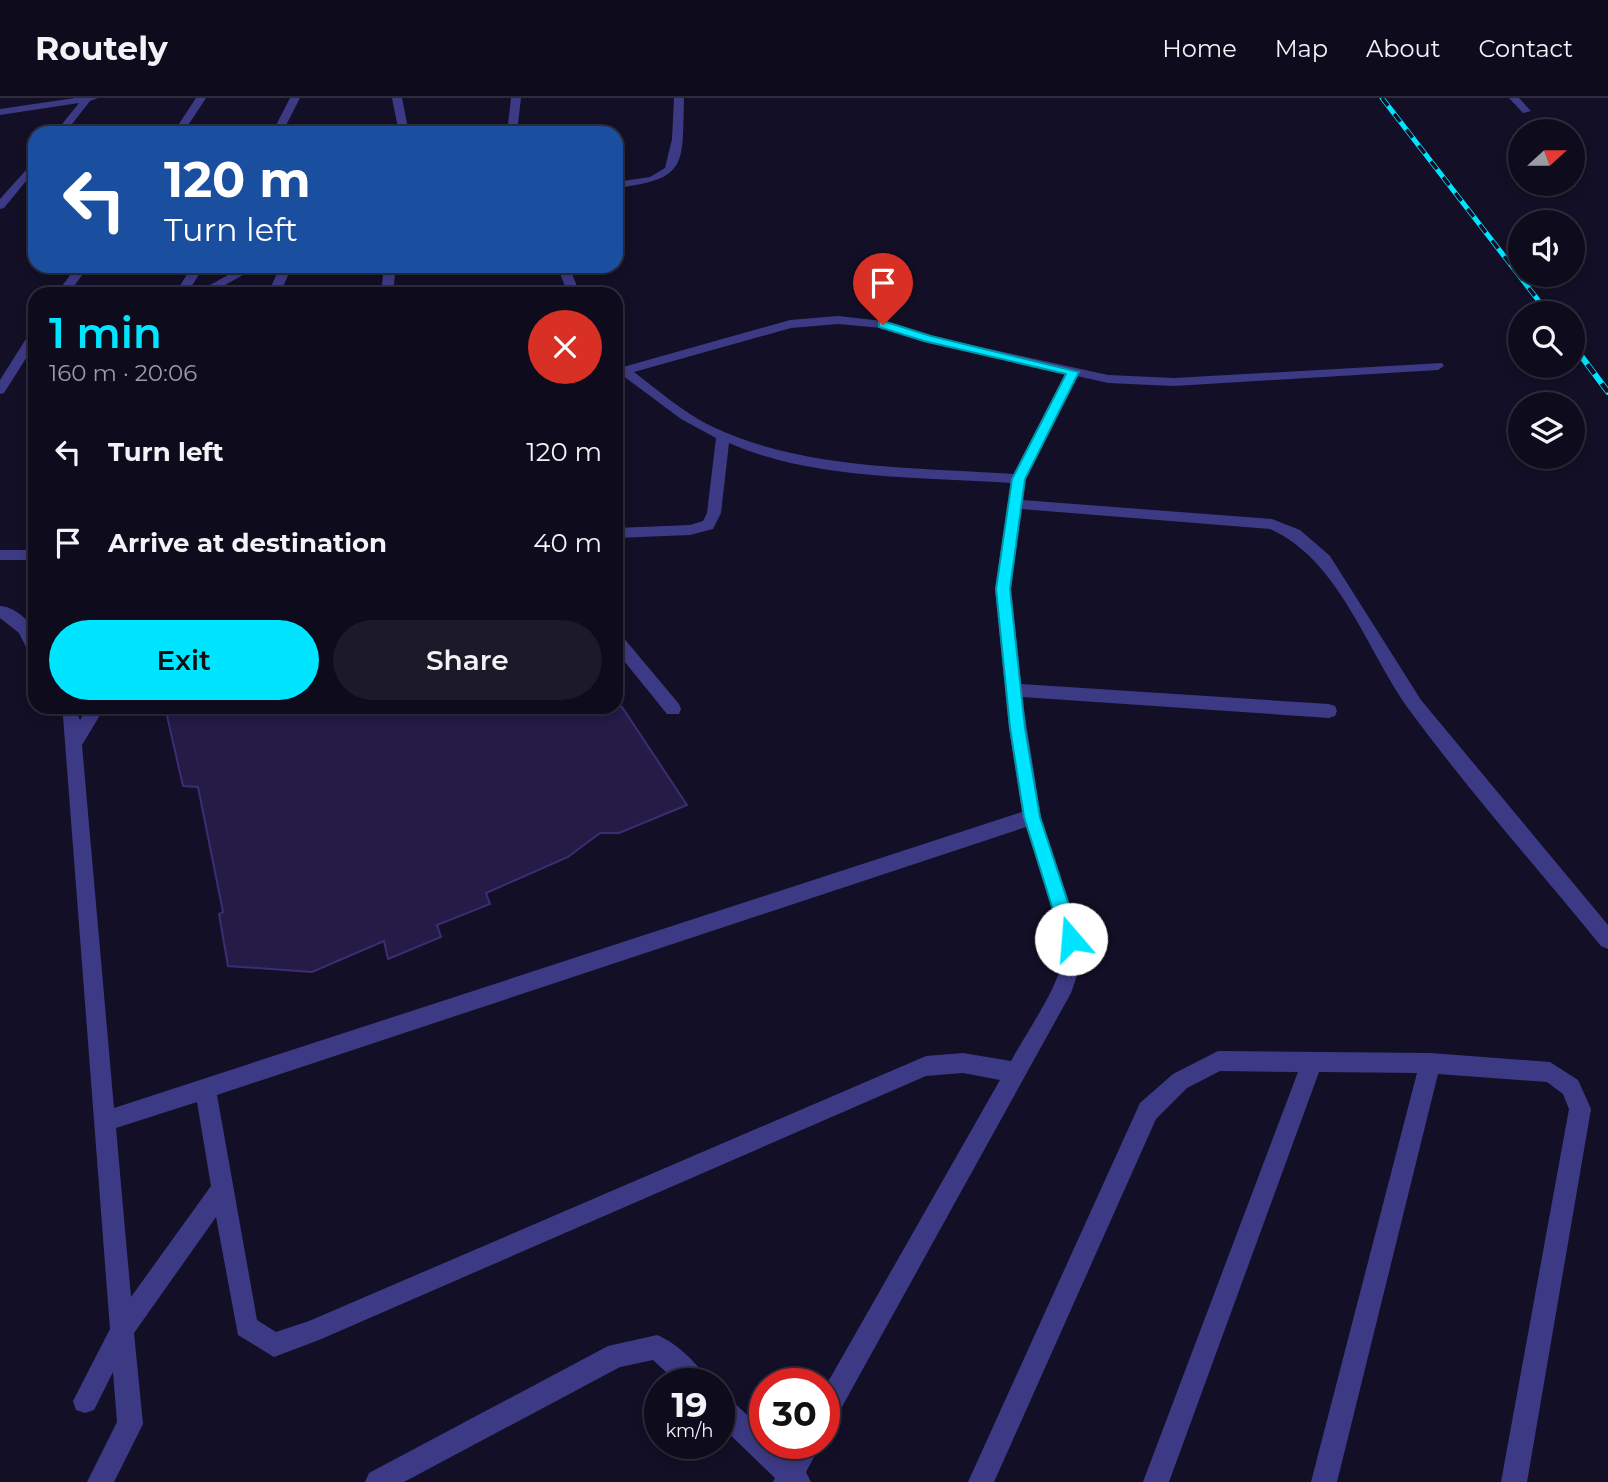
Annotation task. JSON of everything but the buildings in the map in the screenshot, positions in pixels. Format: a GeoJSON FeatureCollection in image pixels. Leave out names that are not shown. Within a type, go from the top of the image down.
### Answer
{"type":"FeatureCollection","features":[{"type":"Feature","properties":{"kind":"street"},"geometry":{"type":"LineString","coordinates":[[0,112],[93,98]]}},
{"type":"Feature","properties":{"kind":"street"},"geometry":{"type":"LineString","coordinates":[[183,126],[201,98]]}},
{"type":"Feature","properties":{"kind":"street"},"geometry":{"type":"LineString","coordinates":[[281,126],[295,98]]}},
{"type":"Feature","properties":{"kind":"street"},"geometry":{"type":"LineString","coordinates":[[397,98],[403,126]]}},
{"type":"Feature","properties":{"kind":"street"},"geometry":{"type":"LineString","coordinates":[[513,126],[516,98]]}},
{"type":"Feature","properties":{"kind":"street"},"geometry":{"type":"LineString","coordinates":[[623,184],[654,178],[666,173],[674,164],[679,98]]}},
{"type":"Feature","properties":{"kind":"street"},"geometry":{"type":"LineString","coordinates":[[1514,98],[1526,111]]}},
{"type":"Feature","properties":{"kind":"street"},"geometry":{"type":"LineString","coordinates":[[66,126],[88,99]]}},
{"type":"Feature","properties":{"kind":"street"},"geometry":{"type":"LineString","coordinates":[[0,206],[28,172]]}},
{"type":"Feature","properties":{"kind":"street"},"geometry":{"type":"LineString","coordinates":[[213,287],[240,273]]}},
{"type":"Feature","properties":{"kind":"street"},"geometry":{"type":"LineString","coordinates":[[623,371],[790,324],[838,320],[883,325],[928,339],[1108,379],[1174,382],[1438,366]]}},
{"type":"Feature","properties":{"kind":"street"},"geometry":{"type":"LineString","coordinates":[[0,390],[28,345]]}},
{"type":"Feature","properties":{"kind":"street"},"geometry":{"type":"LineString","coordinates":[[840,1385],[1064,986],[1072,961],[1071,939],[1032,817],[1013,690],[1003,589],[1018,479],[1073,372]]}},
{"type":"Feature","properties":{"kind":"street"},"geometry":{"type":"LineString","coordinates":[[623,374],[707,429],[764,450],[816,463],[1018,479]]}},
{"type":"Feature","properties":{"kind":"street"},"geometry":{"type":"LineString","coordinates":[[623,533],[690,530],[708,525],[714,513],[723,435]]}},
{"type":"Feature","properties":{"kind":"street"},"geometry":{"type":"LineString","coordinates":[[1015,504],[1272,524],[1295,534],[1325,560],[1415,705],[1608,940]]}},
{"type":"Feature","properties":{"kind":"street"},"geometry":{"type":"LineString","coordinates":[[0,555],[28,555]]}},
{"type":"Feature","properties":{"kind":"street"},"geometry":{"type":"LineString","coordinates":[[2,613],[25,629],[28,635]]}},
{"type":"Feature","properties":{"kind":"street"},"geometry":{"type":"LineString","coordinates":[[623,648],[673,709]]}},
{"type":"Feature","properties":{"kind":"street"},"geometry":{"type":"LineString","coordinates":[[1013,690],[1329,711]]}},
{"type":"Feature","properties":{"kind":"street"},"geometry":{"type":"LineString","coordinates":[[71,714],[130,1424],[100,1482]]}},
{"type":"Feature","properties":{"kind":"street"},"geometry":{"type":"LineString","coordinates":[[73,744],[92,714]]}},
{"type":"Feature","properties":{"kind":"street"},"geometry":{"type":"LineString","coordinates":[[106,1121],[1032,817]]}},
{"type":"Feature","properties":{"kind":"street"},"geometry":{"type":"LineString","coordinates":[[981,1482],[1148,1111],[1180,1081],[1218,1061],[1430,1063],[1550,1072],[1571,1087],[1580,1109],[1514,1482]]}},
{"type":"Feature","properties":{"kind":"street"},"geometry":{"type":"LineString","coordinates":[[1156,1482],[1312,1062]]}},
{"type":"Feature","properties":{"kind":"street"},"geometry":{"type":"LineString","coordinates":[[205,1089],[246,1327],[274,1345],[311,1332],[926,1066],[963,1063],[1014,1072]]}},
{"type":"Feature","properties":{"kind":"street"},"geometry":{"type":"LineString","coordinates":[[1324,1482],[1430,1063]]}},
{"type":"Feature","properties":{"kind":"street"},"geometry":{"type":"LineString","coordinates":[[85,1401],[123,1328],[223,1188]]}},
{"type":"Feature","properties":{"kind":"street"},"geometry":{"type":"LineString","coordinates":[[377,1482],[617,1355],[657,1347],[679,1368]]}},
{"type":"Feature","properties":{"kind":"street"},"geometry":{"type":"LineString","coordinates":[[735,1422],[792,1479],[801,1459]]}},
{"type":"Feature","properties":{"kind":"railway"},"geometry":{"type":"LineString","coordinates":[[1382,98],[1539,301]]}},
{"type":"Feature","properties":{"kind":"railway"},"geometry":{"type":"LineString","coordinates":[[1585,361],[1608,392]]}},
{"type":"Feature","properties":{"kind":"route"},"geometry":{"type":"LineString","coordinates":[[883,325],[928,339],[1073,372],[1018,479],[1003,589],[1017,728],[1032,817],[1071,939]]}}]}
